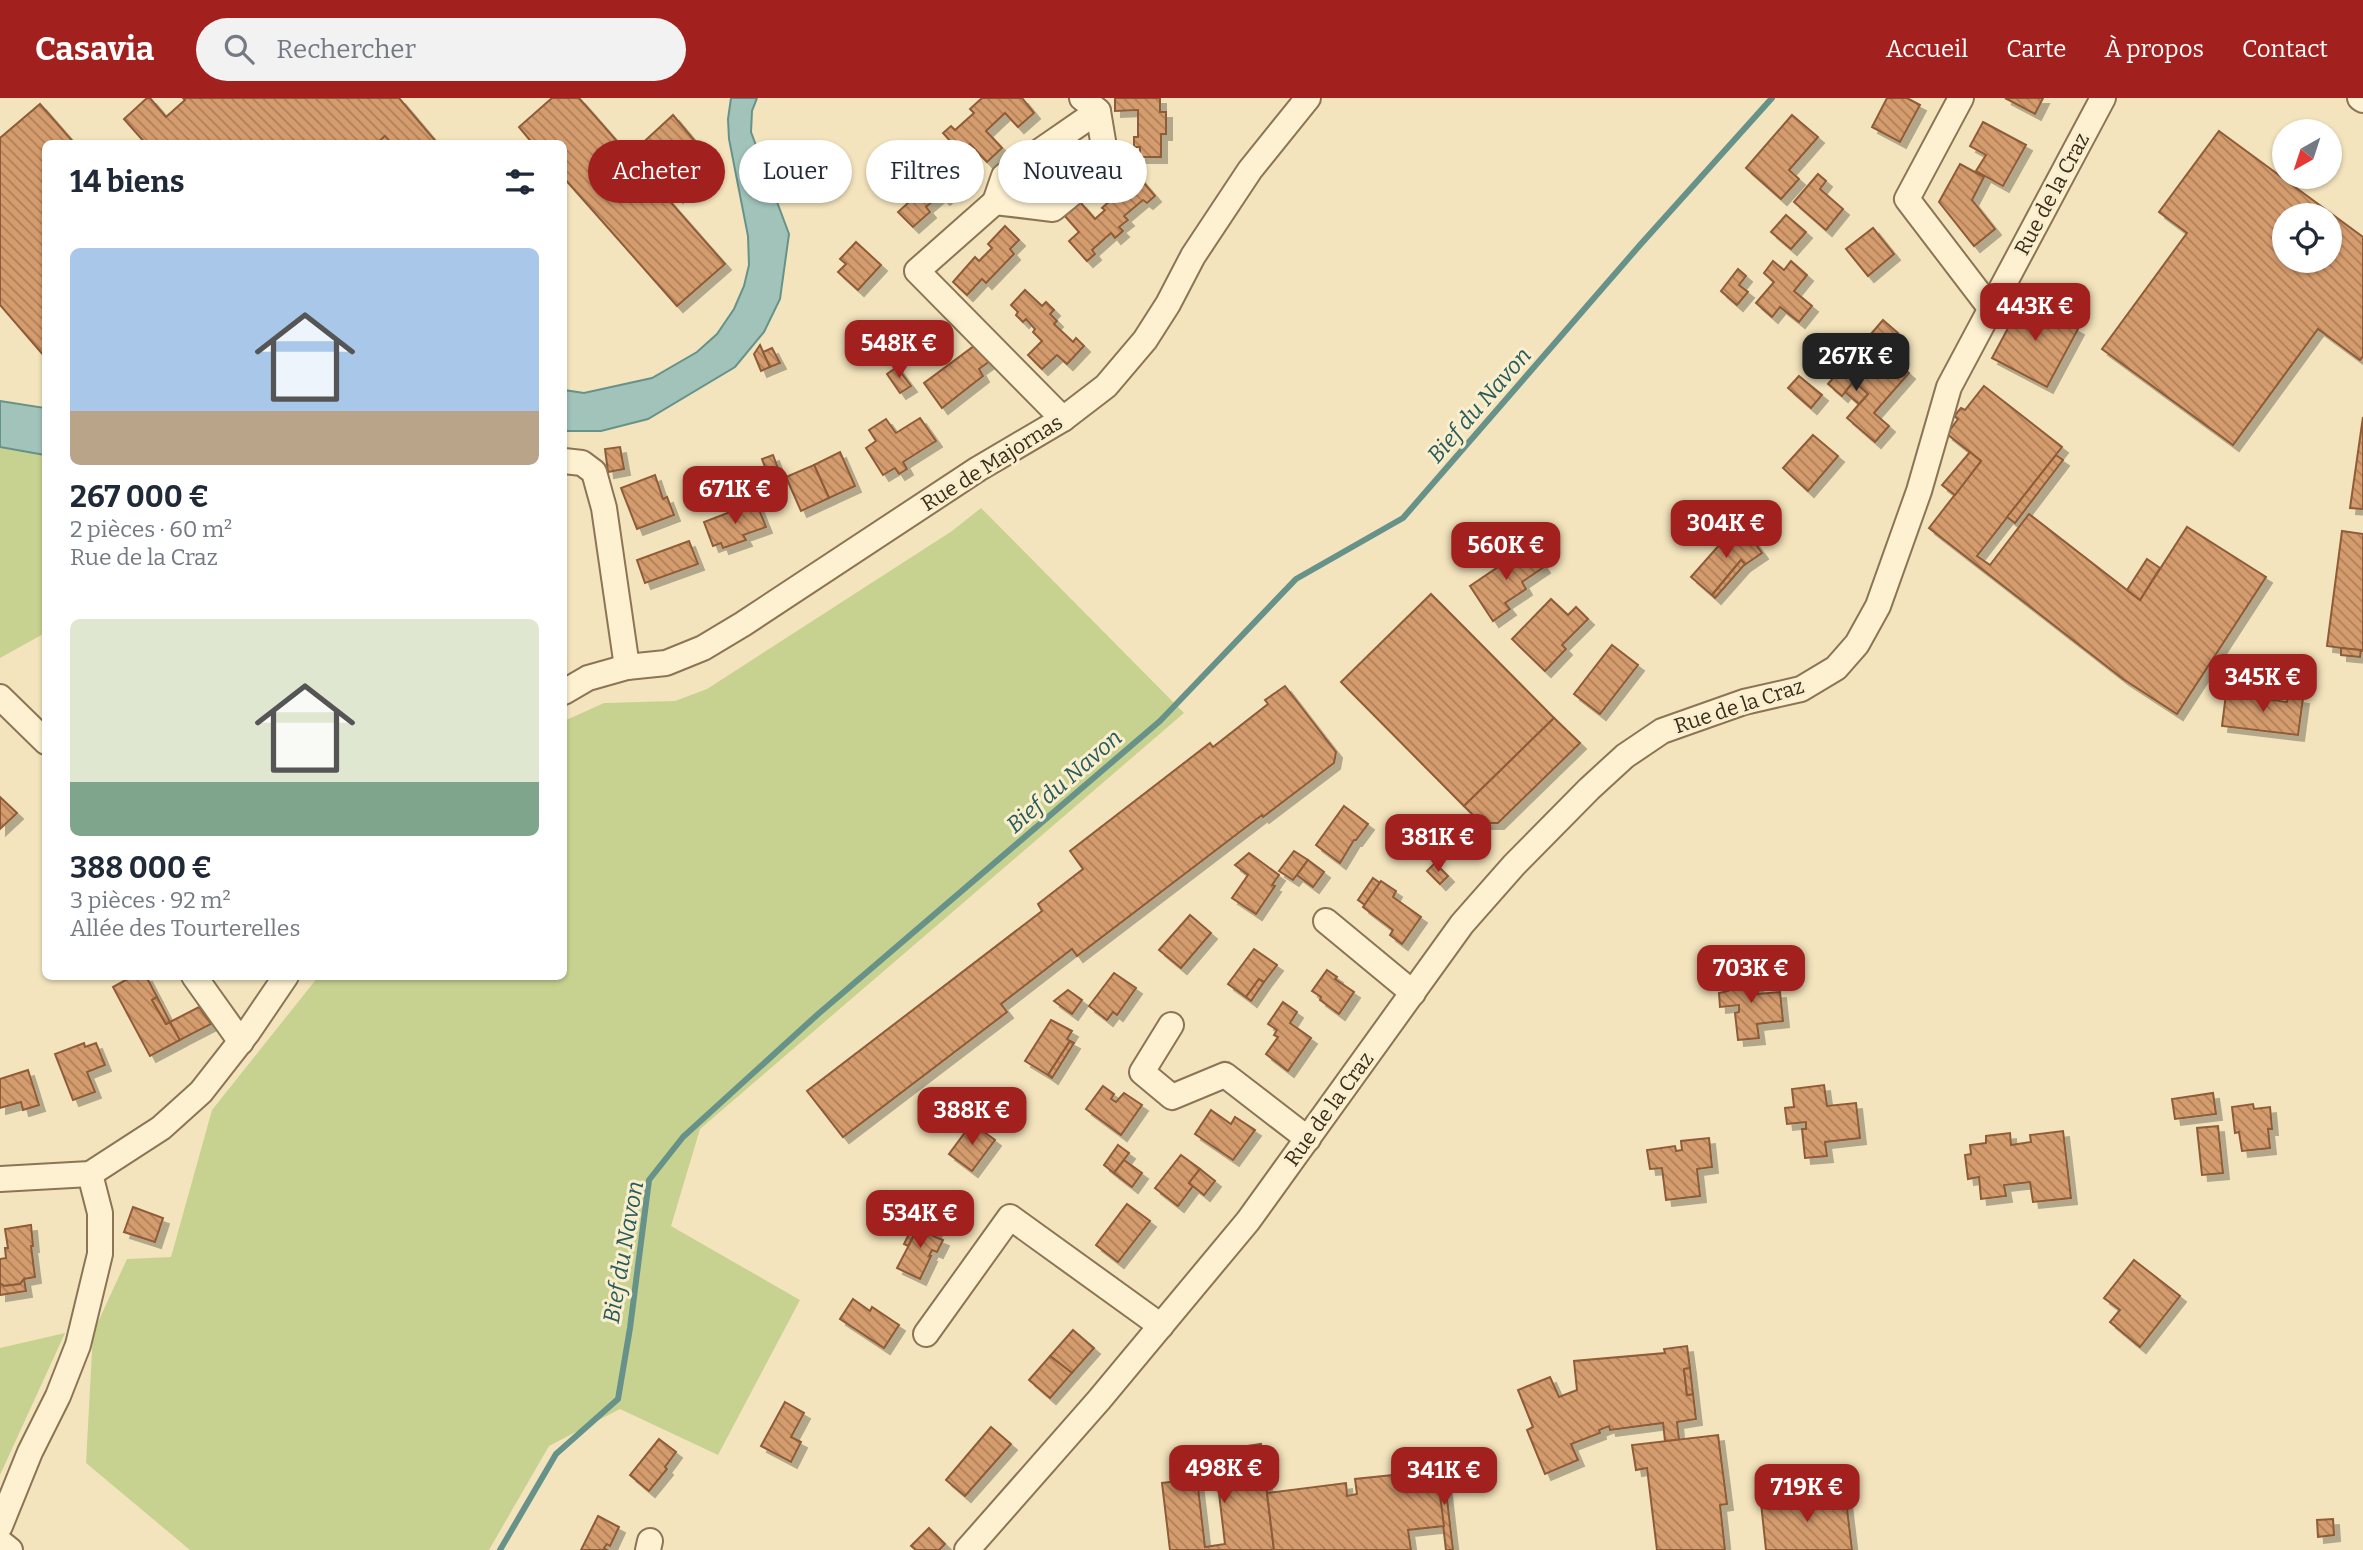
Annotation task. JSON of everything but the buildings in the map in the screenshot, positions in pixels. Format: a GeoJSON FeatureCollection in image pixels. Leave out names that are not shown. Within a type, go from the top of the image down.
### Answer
{"type":"FeatureCollection","features":[{"type":"Feature","properties":{"kind":"street","name":"Rue de Majornas"},"geometry":{"type":"LineString","coordinates":[[567,690],[589,678],[627,667],[666,663],[703,648],[978,469],[1063,419],[1106,386],[1145,340],[1168,304],[1193,256],[1250,170],[1308,98]]}},
{"type":"Feature","properties":{"kind":"street"},"geometry":{"type":"LineString","coordinates":[[1961,98],[1907,199],[1991,309]]}},
{"type":"Feature","properties":{"kind":"street","name":"Rue de la Craz"},"geometry":{"type":"LineString","coordinates":[[967,1550],[1099,1400],[1248,1221],[1462,923],[1542,836],[1625,756],[1662,731],[1744,702],[1801,689],[1836,668],[1857,644],[1878,606],[1919,491],[1949,387],[2103,98]]}},
{"type":"Feature","properties":{"kind":"street"},"geometry":{"type":"LineString","coordinates":[[995,202],[1052,209],[1107,165],[1090,105],[1004,176],[995,202],[917,271],[1063,419]]}},
{"type":"Feature","properties":{"kind":"street"},"geometry":{"type":"LineString","coordinates":[[567,461],[582,463],[594,472],[604,508],[627,667]]}},
{"type":"Feature","properties":{"kind":"street"},"geometry":{"type":"LineString","coordinates":[[0,696],[42,738]]}},
{"type":"Feature","properties":{"kind":"street"},"geometry":{"type":"LineString","coordinates":[[1326,921],[1413,993]]}},
{"type":"Feature","properties":{"kind":"street"},"geometry":{"type":"LineString","coordinates":[[197,980],[241,1042]]}},
{"type":"Feature","properties":{"kind":"street"},"geometry":{"type":"LineString","coordinates":[[0,1179],[90,1174],[161,1128],[201,1091],[241,1042],[283,980]]}},
{"type":"Feature","properties":{"kind":"street"},"geometry":{"type":"LineString","coordinates":[[1171,1025],[1142,1072],[1172,1097],[1225,1075],[1308,1139]]}},
{"type":"Feature","properties":{"kind":"street"},"geometry":{"type":"LineString","coordinates":[[0,1526],[78,1345],[100,1254],[100,1213],[90,1174]]}},
{"type":"Feature","properties":{"kind":"street"},"geometry":{"type":"LineString","coordinates":[[926,1334],[1010,1217],[1161,1326]]}},
{"type":"Feature","properties":{"kind":"street"},"geometry":{"type":"LineString","coordinates":[[0,1542],[10,1550]]}},
{"type":"Feature","properties":{"kind":"green space"},"geometry":{"type":"Polygon","coordinates":[[[0,447],[42,454],[42,635],[0,658],[0,447]]]}},
{"type":"Feature","properties":{"kind":"green space"},"geometry":{"type":"Polygon","coordinates":[[[981,508],[1184,713],[700,1129],[671,1226],[800,1300],[718,1455],[620,1409],[549,1446],[489,1550],[190,1550],[86,1463],[93,1333],[127,1259],[171,1257],[212,1110],[316,980],[567,980],[567,720],[604,703],[675,701],[707,689],[952,531],[981,508]]]}},
{"type":"Feature","properties":{"kind":"green space"},"geometry":{"type":"Polygon","coordinates":[[[65,1333],[0,1475],[0,1348],[65,1333]]]}},
{"type":"Feature","properties":{"kind":"water"},"geometry":{"type":"Polygon","coordinates":[[[731,98],[757,98],[752,111],[751,132],[754,140],[739,140],[739,190],[729,139],[731,98]]]}},
{"type":"Feature","properties":{"kind":"water"},"geometry":{"type":"Polygon","coordinates":[[[742,203],[777,203],[789,234],[780,299],[764,332],[735,367],[648,419],[601,431],[567,431],[567,390],[584,393],[652,378],[697,352],[717,334],[734,309],[744,286],[749,265],[748,236],[742,203]]]}},
{"type":"Feature","properties":{"kind":"water"},"geometry":{"type":"Polygon","coordinates":[[[0,401],[42,408],[42,454],[0,447],[0,401]]]}},
{"type":"Feature","properties":{"kind":"waterway","name":"Bief du Navon"},"geometry":{"type":"LineString","coordinates":[[500,1550],[556,1454],[618,1399],[649,1180],[683,1137],[817,1015],[1160,721],[1296,579],[1403,518],[1640,245],[1772,98]]}}]}
